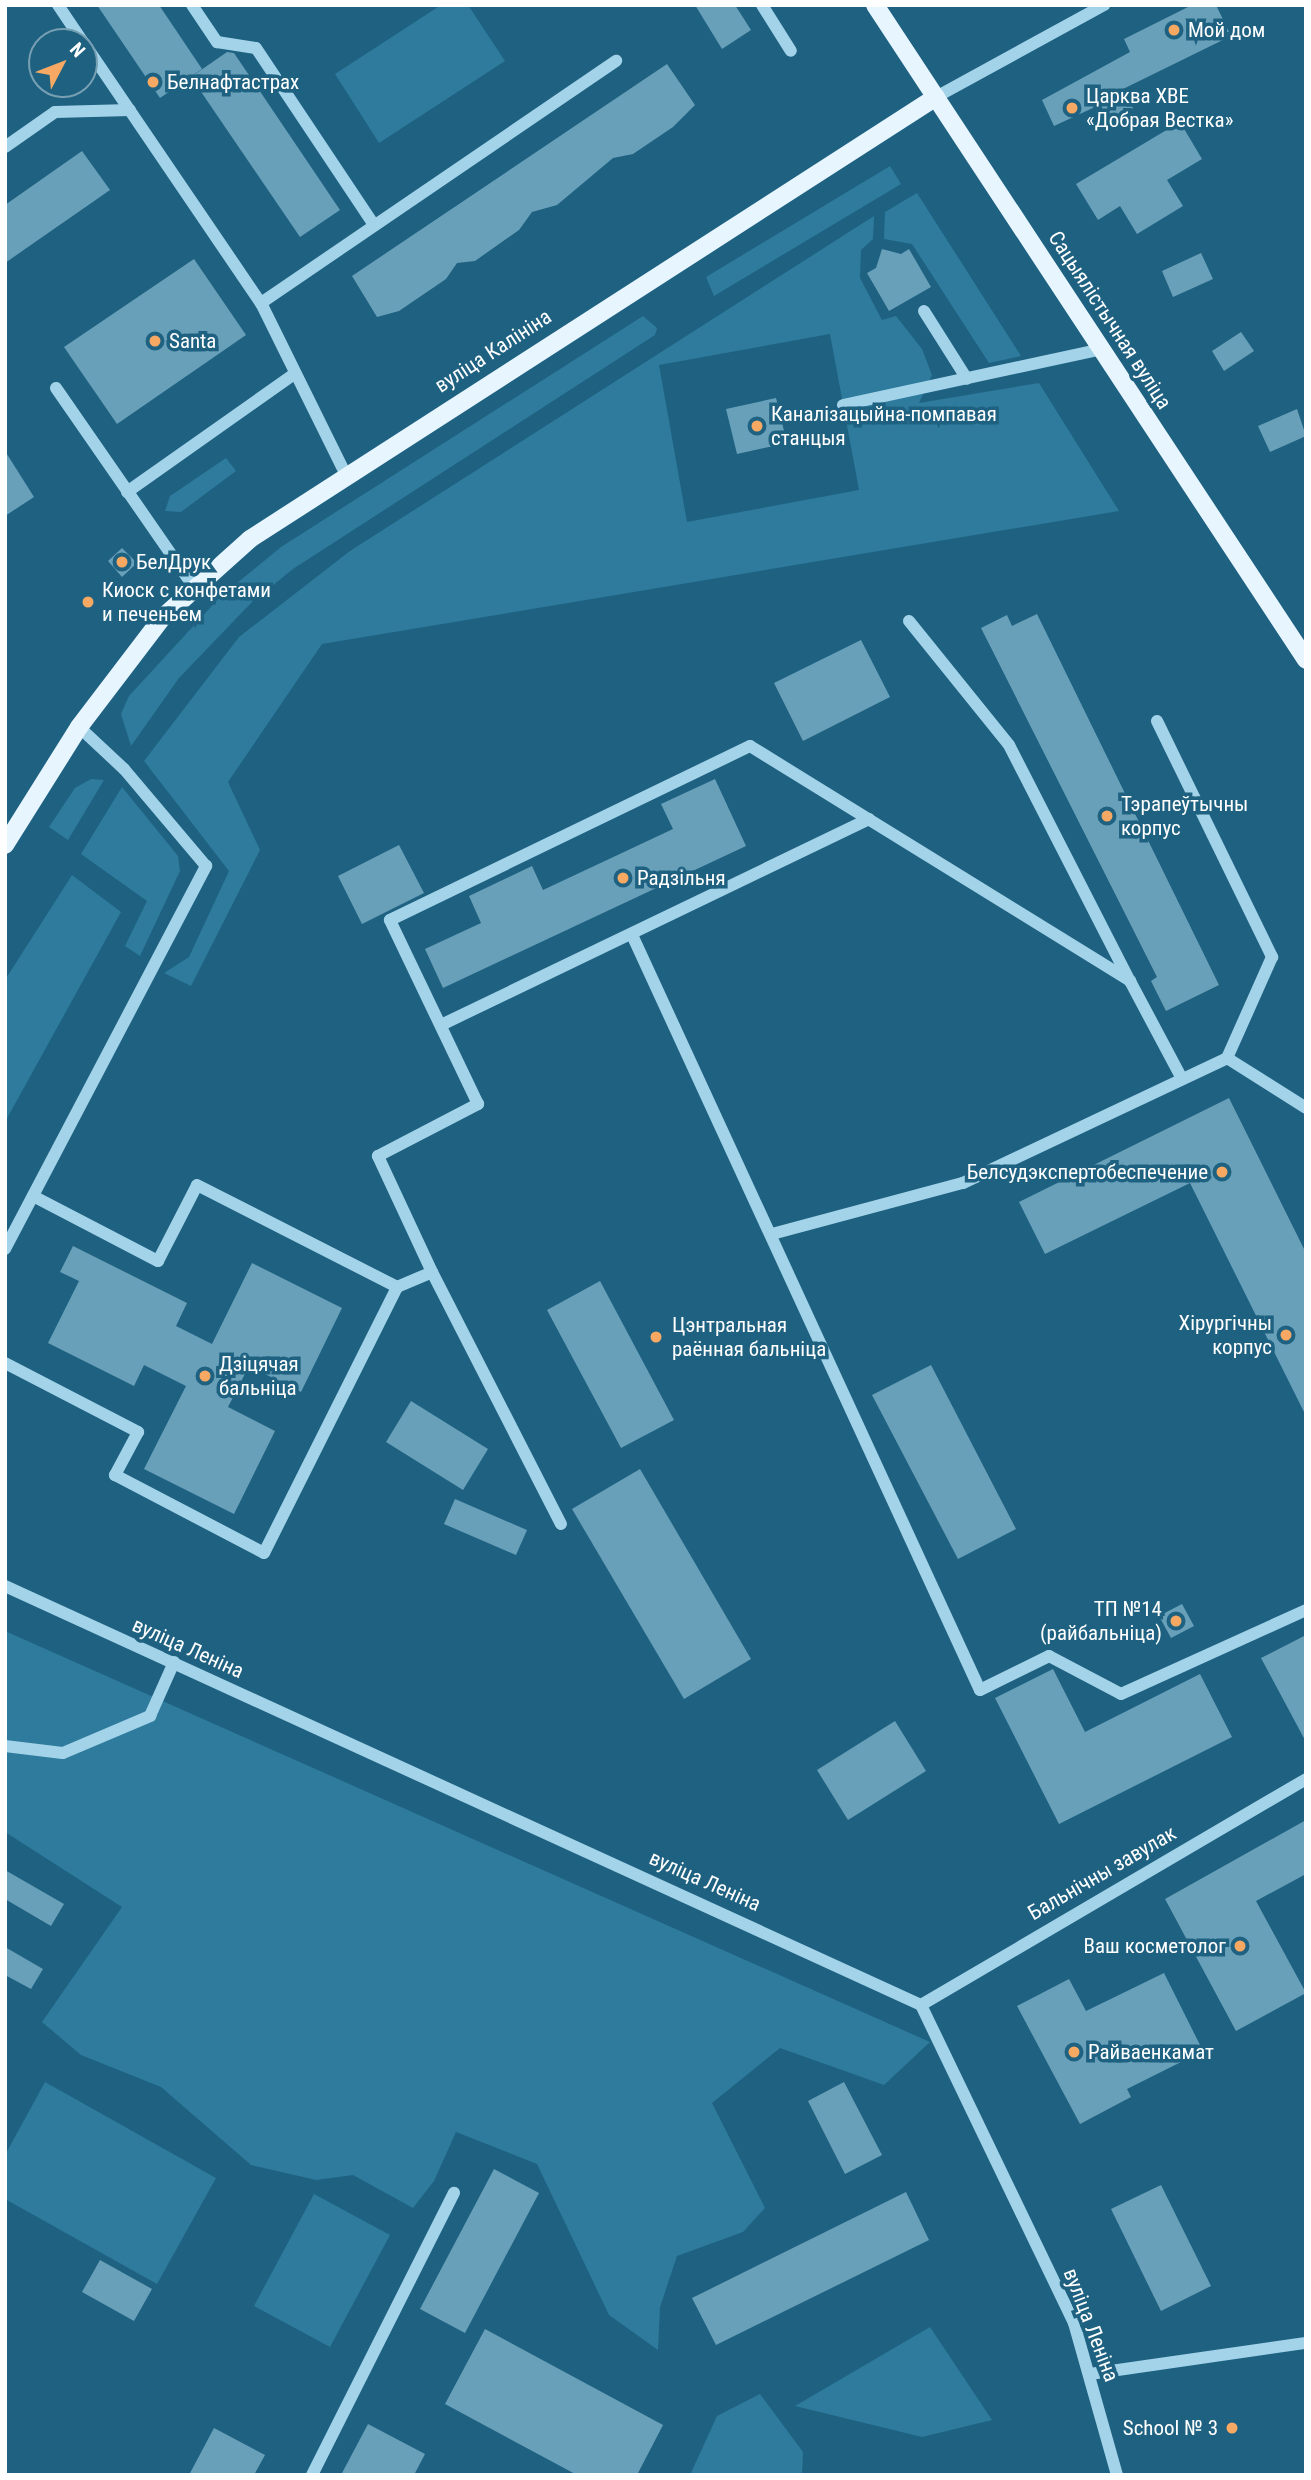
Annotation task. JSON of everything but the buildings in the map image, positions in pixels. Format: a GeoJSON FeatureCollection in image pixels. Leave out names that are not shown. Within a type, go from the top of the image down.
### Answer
{"type":"FeatureCollection","features":[{"type":"Feature","properties":{"kind":"main road","name":"Сацыялістычная вуліца"},"geometry":{"type":"LineString","coordinates":[[875,5],[1306,660]]}},
{"type":"Feature","properties":{"kind":"main road","name":"вуліца Калініна"},"geometry":{"type":"LineString","coordinates":[[5,845],[79,727],[162,618],[250,539],[345,473],[936,97]]}},
{"type":"Feature","properties":{"kind":"street"},"geometry":{"type":"LineString","coordinates":[[58,5],[74,28]]}},
{"type":"Feature","properties":{"kind":"street"},"geometry":{"type":"LineString","coordinates":[[192,5],[217,42],[256,48],[374,225]]}},
{"type":"Feature","properties":{"kind":"street"},"geometry":{"type":"LineString","coordinates":[[762,5],[791,51]]}},
{"type":"Feature","properties":{"kind":"street","name":"вуліца Калініна"},"geometry":{"type":"LineString","coordinates":[[936,97],[1104,5]]}},
{"type":"Feature","properties":{"kind":"street"},"geometry":{"type":"LineString","coordinates":[[261,303],[616,61]]}},
{"type":"Feature","properties":{"kind":"street"},"geometry":{"type":"LineString","coordinates":[[98,63],[261,303],[345,473]]}},
{"type":"Feature","properties":{"kind":"street"},"geometry":{"type":"LineString","coordinates":[[5,147],[55,112],[130,110]]}},
{"type":"Feature","properties":{"kind":"street"},"geometry":{"type":"LineString","coordinates":[[924,311],[967,379]]}},
{"type":"Feature","properties":{"kind":"street"},"geometry":{"type":"LineString","coordinates":[[843,405],[1103,349]]}},
{"type":"Feature","properties":{"kind":"street"},"geometry":{"type":"LineString","coordinates":[[127,492],[294,374]]}},
{"type":"Feature","properties":{"kind":"street"},"geometry":{"type":"LineString","coordinates":[[56,388],[195,589]]}},
{"type":"Feature","properties":{"kind":"street"},"geometry":{"type":"LineString","coordinates":[[909,621],[1009,745],[1182,1079]]}},
{"type":"Feature","properties":{"kind":"street"},"geometry":{"type":"LineString","coordinates":[[772,1234],[963,1183],[1227,1058],[1272,957],[1157,721]]}},
{"type":"Feature","properties":{"kind":"street"},"geometry":{"type":"LineString","coordinates":[[5,1249],[206,866],[132,778],[79,727]]}},
{"type":"Feature","properties":{"kind":"street"},"geometry":{"type":"LineString","coordinates":[[561,1524],[432,1272],[378,1156],[478,1104],[390,920],[750,746],[1130,981]]}},
{"type":"Feature","properties":{"kind":"street"},"geometry":{"type":"LineString","coordinates":[[441,1025],[633,937],[869,819]]}},
{"type":"Feature","properties":{"kind":"street"},"geometry":{"type":"LineString","coordinates":[[633,937],[772,1234],[979,1690],[1049,1656],[1121,1694],[1306,1610]]}},
{"type":"Feature","properties":{"kind":"street"},"geometry":{"type":"LineString","coordinates":[[1227,1058],[1306,1108]]}},
{"type":"Feature","properties":{"kind":"street"},"geometry":{"type":"LineString","coordinates":[[33,1196],[158,1261],[197,1185],[397,1287]]}},
{"type":"Feature","properties":{"kind":"street"},"geometry":{"type":"LineString","coordinates":[[5,1363],[138,1432],[116,1475],[264,1553],[397,1287],[432,1272]]}},
{"type":"Feature","properties":{"kind":"street","name":"вуліца Леніна"},"geometry":{"type":"LineString","coordinates":[[5,1586],[921,2004],[1068,2310],[1090,2374],[1116,2475]]}},
{"type":"Feature","properties":{"kind":"street"},"geometry":{"type":"LineString","coordinates":[[5,1746],[63,1753],[150,1716],[174,1662]]}},
{"type":"Feature","properties":{"kind":"street","name":"Бальнічны завулак"},"geometry":{"type":"LineString","coordinates":[[921,2004],[1306,1779]]}},
{"type":"Feature","properties":{"kind":"street"},"geometry":{"type":"LineString","coordinates":[[312,2475],[454,2193]]}},
{"type":"Feature","properties":{"kind":"street"},"geometry":{"type":"LineString","coordinates":[[1090,2374],[1306,2343]]}},
{"type":"Feature","properties":{"kind":"shaded area"},"geometry":{"type":"Polygon","coordinates":[[[441,5],[468,5],[505,61],[379,143],[335,74],[441,5]]]}},
{"type":"Feature","properties":{"kind":"shaded area"},"geometry":{"type":"Polygon","coordinates":[[[890,166],[901,184],[714,296],[706,277],[890,166]]]}},
{"type":"Feature","properties":{"kind":"shaded area"},"geometry":{"type":"Polygon","coordinates":[[[917,193],[1021,356],[989,363],[912,244],[884,239],[885,212],[917,193]]]}},
{"type":"Feature","properties":{"kind":"shaded area"},"geometry":{"type":"Polygon","coordinates":[[[874,216],[873,239],[861,250],[860,278],[882,320],[896,316],[922,349],[932,375],[919,403],[1039,383],[1119,511],[322,644],[228,782],[260,850],[191,986],[164,973],[189,957],[229,871],[144,761],[239,637],[350,551],[874,216]],[[830,334],[659,365],[687,522],[859,490],[830,334]]]}},
{"type":"Feature","properties":{"kind":"shaded area"},"geometry":{"type":"Polygon","coordinates":[[[643,316],[657,328],[655,335],[293,569],[251,603],[179,678],[131,746],[121,714],[129,696],[220,597],[281,547],[643,316]]]}},
{"type":"Feature","properties":{"kind":"shaded area"},"geometry":{"type":"Polygon","coordinates":[[[226,458],[236,471],[181,512],[165,511],[170,496],[226,458]]]}},
{"type":"Feature","properties":{"kind":"shaded area"},"geometry":{"type":"Polygon","coordinates":[[[91,779],[104,780],[68,840],[49,827],[75,788],[91,779]]]}},
{"type":"Feature","properties":{"kind":"shaded area"},"geometry":{"type":"Polygon","coordinates":[[[122,787],[178,856],[180,871],[140,956],[125,946],[147,901],[81,854],[122,787]]]}},
{"type":"Feature","properties":{"kind":"shaded area"},"geometry":{"type":"Polygon","coordinates":[[[72,875],[121,912],[5,1122],[5,980],[72,875]]]}},
{"type":"Feature","properties":{"kind":"shaded area"},"geometry":{"type":"Polygon","coordinates":[[[5,1631],[930,2042],[884,2085],[780,2048],[712,2103],[765,2208],[743,2232],[677,2256],[660,2307],[658,2350],[609,2315],[537,2164],[456,2132],[434,2181],[413,2208],[353,2175],[316,2180],[251,2165],[161,2087],[81,2055],[42,2022],[122,1907],[5,1832],[5,1631]]]}},
{"type":"Feature","properties":{"kind":"shaded area"},"geometry":{"type":"Polygon","coordinates":[[[45,2082],[216,2178],[157,2284],[5,2199],[5,2155],[45,2082]]]}},
{"type":"Feature","properties":{"kind":"shaded area"},"geometry":{"type":"Polygon","coordinates":[[[314,2194],[390,2235],[330,2347],[254,2306],[314,2194]]]}},
{"type":"Feature","properties":{"kind":"shaded area"},"geometry":{"type":"Polygon","coordinates":[[[930,2327],[992,2420],[922,2437],[795,2406],[930,2327]]]}},
{"type":"Feature","properties":{"kind":"shaded area"},"geometry":{"type":"Polygon","coordinates":[[[760,2394],[803,2452],[802,2475],[690,2475],[717,2416],[760,2394]]]}},
{"type":"Feature","properties":{"kind":"place","name":"Мой дом"},"geometry":{"type":"Point","coordinates":[1174,30]}},
{"type":"Feature","properties":{"kind":"place","name":"Белнафтастрах"},"geometry":{"type":"Point","coordinates":[153,82]}},
{"type":"Feature","properties":{"kind":"place","name":"Царква ХВЕ «Добрая Вестка»"},"geometry":{"type":"Point","coordinates":[1072,108]}},
{"type":"Feature","properties":{"kind":"place","name":"Santa"},"geometry":{"type":"Point","coordinates":[155,341]}},
{"type":"Feature","properties":{"kind":"place","name":"Каналізацыйна-помпавая станцыя"},"geometry":{"type":"Point","coordinates":[757,426]}},
{"type":"Feature","properties":{"kind":"place","name":"БелДрук"},"geometry":{"type":"Point","coordinates":[122,562]}},
{"type":"Feature","properties":{"kind":"place","name":"Киоск с конфетами и печеньем"},"geometry":{"type":"Point","coordinates":[88,602]}},
{"type":"Feature","properties":{"kind":"place","name":"Тэрапеўтычны корпус"},"geometry":{"type":"Point","coordinates":[1107,816]}},
{"type":"Feature","properties":{"kind":"place","name":"Радзільня"},"geometry":{"type":"Point","coordinates":[623,878]}},
{"type":"Feature","properties":{"kind":"place","name":"Белсудэкспертобеспечение"},"geometry":{"type":"Point","coordinates":[1222,1172]}},
{"type":"Feature","properties":{"kind":"place","name":"Хірургічны корпус"},"geometry":{"type":"Point","coordinates":[1286,1335]}},
{"type":"Feature","properties":{"kind":"place","name":"Цэнтральная раённая бальніца"},"geometry":{"type":"Point","coordinates":[656,1337]}},
{"type":"Feature","properties":{"kind":"place","name":"Дзіцячая бальніца"},"geometry":{"type":"Point","coordinates":[205,1376]}},
{"type":"Feature","properties":{"kind":"place","name":"ТП №14 (райбальніца)"},"geometry":{"type":"Point","coordinates":[1176,1621]}},
{"type":"Feature","properties":{"kind":"place","name":"Ваш косметолог"},"geometry":{"type":"Point","coordinates":[1240,1946]}},
{"type":"Feature","properties":{"kind":"place","name":"Райваенкамат"},"geometry":{"type":"Point","coordinates":[1074,2052]}},
{"type":"Feature","properties":{"kind":"place","name":"School № 3"},"geometry":{"type":"Point","coordinates":[1232,2428]}}]}
